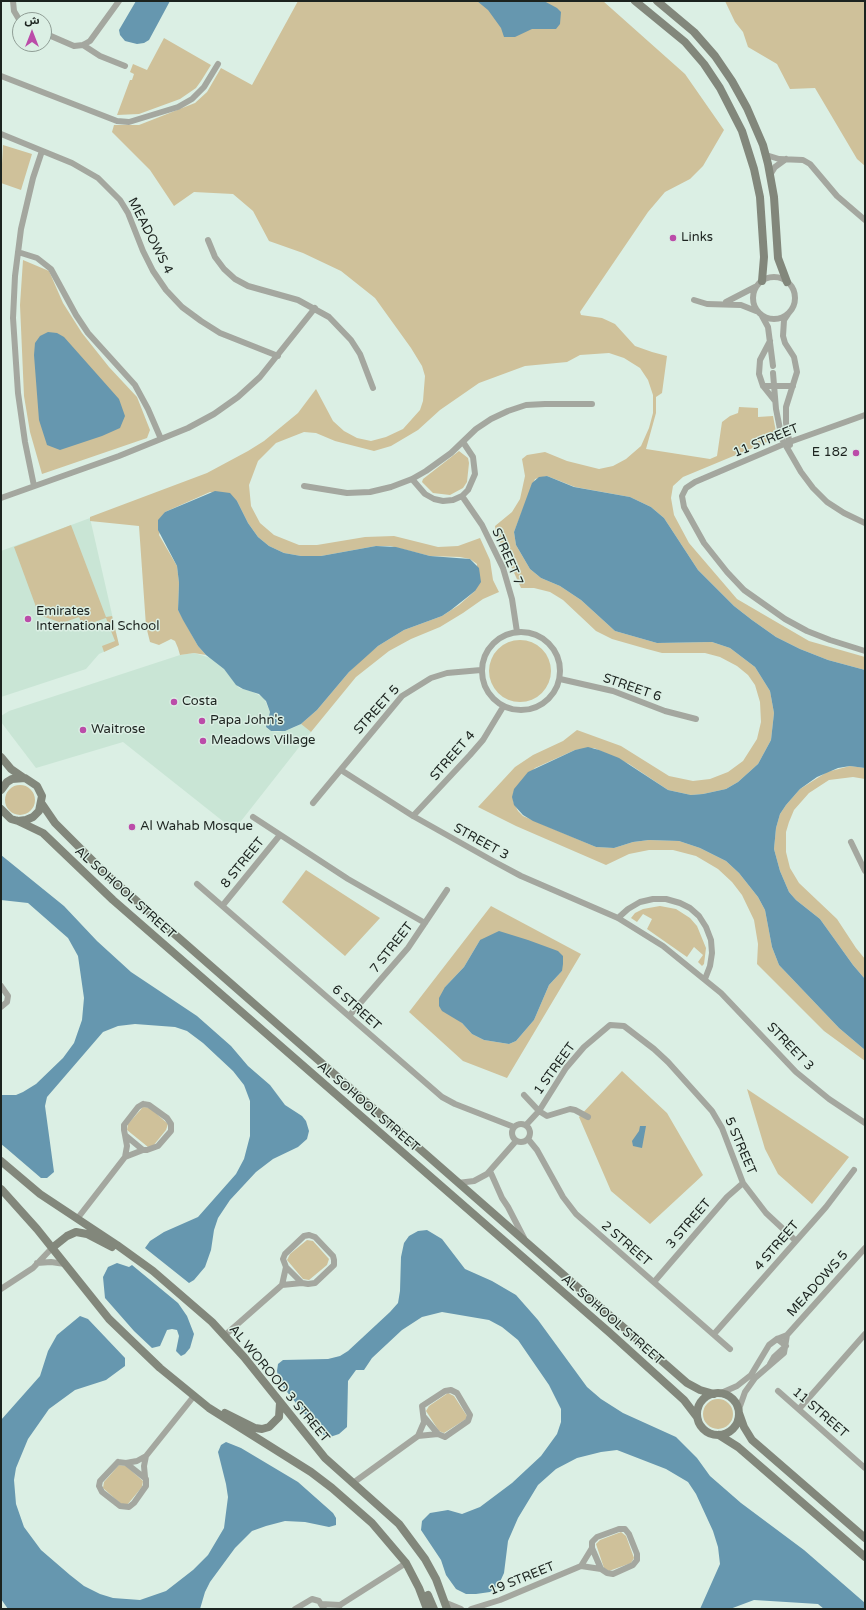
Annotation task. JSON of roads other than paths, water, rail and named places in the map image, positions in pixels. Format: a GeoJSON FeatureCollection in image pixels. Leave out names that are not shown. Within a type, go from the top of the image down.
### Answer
{"type":"FeatureCollection","features":[{"type":"Feature","properties":{"kind":"main road"},"geometry":{"type":"LineString","coordinates":[[635,1],[684,42],[704,64],[720,88],[742,131],[754,169],[760,197],[764,257],[759,284]]}},
{"type":"Feature","properties":{"kind":"main road"},"geometry":{"type":"LineString","coordinates":[[657,1],[694,32],[724,68],[748,108],[766,155],[774,197],[778,258],[787,282]]}},
{"type":"Feature","properties":{"kind":"main road","name":"AL SOHOOL STREET"},"geometry":{"type":"LineString","coordinates":[[1,757],[11,769],[33,782],[40,790],[42,804],[55,823],[107,876],[687,1383],[700,1390],[717,1393],[732,1398],[739,1411],[744,1427],[752,1440],[865,1538]]}},
{"type":"Feature","properties":{"kind":"main road"},"geometry":{"type":"LineString","coordinates":[[1,790],[7,782],[12,779],[25,778]]}},
{"type":"Feature","properties":{"kind":"main road"},"geometry":{"type":"LineString","coordinates":[[18,821],[33,817],[39,811],[42,804]]}},
{"type":"Feature","properties":{"kind":"main road","name":"AL SOHOOL STREET"},"geometry":{"type":"LineString","coordinates":[[1,809],[11,819],[43,833],[113,900],[610,1333],[684,1400],[697,1417],[699,1423],[707,1432],[719,1435],[738,1447],[865,1557]]}},
{"type":"Feature","properties":{"kind":"main road","name":"AL WOROOD 3 STREET"},"geometry":{"type":"LineString","coordinates":[[1,1161],[21,1180],[136,1258],[186,1298],[224,1336],[258,1374],[313,1445],[353,1483],[383,1508],[413,1541],[436,1579],[446,1605]]}},
{"type":"Feature","properties":{"kind":"main road"},"geometry":{"type":"LineString","coordinates":[[1,1189],[52,1248],[94,1302],[126,1337],[209,1408],[289,1457],[332,1488],[372,1523],[424,1585],[434,1609]]}},
{"type":"Feature","properties":{"kind":"main road"},"geometry":{"type":"LineString","coordinates":[[52,1248],[71,1233],[82,1232],[136,1258]]}},
{"type":"Feature","properties":{"kind":"main road"},"geometry":{"type":"LineString","coordinates":[[697,1417],[697,1411],[703,1400],[717,1393]]}},
{"type":"Feature","properties":{"kind":"main road"},"geometry":{"type":"LineString","coordinates":[[209,1408],[229,1415],[254,1428],[262,1429],[274,1423],[278,1417],[280,1403]]}},
{"type":"Feature","properties":{"kind":"main road"},"geometry":{"type":"LineString","coordinates":[[719,1435],[725,1434],[736,1426],[739,1411]]}},
{"type":"Feature","properties":{"kind":"main road"},"geometry":{"type":"LineString","coordinates":[[408,1566],[427,1609]]}},
{"type":"Feature","properties":{"kind":"street"},"geometry":{"type":"LineString","coordinates":[[14,1],[15,12]]}},
{"type":"Feature","properties":{"kind":"street"},"geometry":{"type":"LineString","coordinates":[[52,36],[74,46],[83,45],[93,38],[119,1]]}},
{"type":"Feature","properties":{"kind":"street"},"geometry":{"type":"LineString","coordinates":[[83,45],[100,56],[125,66]]}},
{"type":"Feature","properties":{"kind":"street"},"geometry":{"type":"LineString","coordinates":[[1,76],[116,121],[129,122],[164,112],[192,99],[204,87],[218,64]]}},
{"type":"Feature","properties":{"kind":"street","name":"MEADOWS 4"},"geometry":{"type":"LineString","coordinates":[[1,134],[86,170],[110,188],[128,213],[143,251],[153,271],[166,290],[182,307],[200,322],[220,333],[278,356]]}},
{"type":"Feature","properties":{"kind":"street"},"geometry":{"type":"LineString","coordinates":[[34,486],[21,418],[15,368],[14,304],[18,252],[27,203],[42,151]]}},
{"type":"Feature","properties":{"kind":"street"},"geometry":{"type":"LineString","coordinates":[[766,155],[778,159],[787,158],[803,160],[810,164],[837,196],[865,220]]}},
{"type":"Feature","properties":{"kind":"street"},"geometry":{"type":"LineString","coordinates":[[770,175],[775,167],[787,158]]}},
{"type":"Feature","properties":{"kind":"street"},"geometry":{"type":"LineString","coordinates":[[208,240],[215,257],[224,269],[235,279],[248,286],[287,297],[315,308],[329,317],[351,340],[360,354],[372,388]]}},
{"type":"Feature","properties":{"kind":"street"},"geometry":{"type":"LineString","coordinates":[[18,252],[38,258],[51,269],[76,316],[88,333],[135,385],[143,397],[161,439]]}},
{"type":"Feature","properties":{"kind":"street"},"geometry":{"type":"LineString","coordinates":[[723,303],[740,296],[759,284],[775,278],[787,282],[792,288],[794,299],[793,305],[782,328],[783,336],[797,364],[797,372],[788,400],[786,415],[787,443]]}},
{"type":"Feature","properties":{"kind":"street"},"geometry":{"type":"LineString","coordinates":[[759,284],[753,299],[768,327],[773,366]]}},
{"type":"Feature","properties":{"kind":"street"},"geometry":{"type":"LineString","coordinates":[[694,300],[708,304],[723,303],[741,305],[775,319],[788,314]]}},
{"type":"Feature","properties":{"kind":"street"},"geometry":{"type":"LineString","coordinates":[[1,498],[161,439],[188,428],[214,414],[238,397],[260,377],[315,308]]}},
{"type":"Feature","properties":{"kind":"street"},"geometry":{"type":"LineString","coordinates":[[770,341],[758,367],[760,380],[775,401]]}},
{"type":"Feature","properties":{"kind":"street"},"geometry":{"type":"LineString","coordinates":[[773,373],[778,421],[791,455],[801,472],[813,488],[827,502],[844,513],[865,523]]}},
{"type":"Feature","properties":{"kind":"street"},"geometry":{"type":"LineString","coordinates":[[763,386],[793,386]]}},
{"type":"Feature","properties":{"kind":"street"},"geometry":{"type":"LineString","coordinates":[[304,486],[347,493],[370,492],[391,487],[412,479],[439,463],[492,419],[526,405],[592,404]]}},
{"type":"Feature","properties":{"kind":"street","name":"11 STREET"},"geometry":{"type":"LineString","coordinates":[[865,415],[787,443],[695,482],[686,488],[682,496],[684,507],[704,543],[719,563],[744,590],[785,619],[807,631],[865,651]]}},
{"type":"Feature","properties":{"kind":"street"},"geometry":{"type":"LineString","coordinates":[[412,479],[425,494],[434,499],[443,501],[453,500],[462,496],[468,490],[475,474],[473,457],[463,442]]}},
{"type":"Feature","properties":{"kind":"street","name":"STREET 7"},"geometry":{"type":"LineString","coordinates":[[462,496],[482,524],[503,568],[512,598],[517,632]]}},
{"type":"Feature","properties":{"kind":"street"},"geometry":{"type":"LineString","coordinates":[[517,632],[529,633],[541,637],[550,645],[557,655],[560,666],[560,678],[552,695],[539,707],[527,711],[515,711],[503,707],[487,692],[482,681],[481,670],[483,659],[488,649],[496,640],[517,632]]}},
{"type":"Feature","properties":{"kind":"street","name":"STREET 5"},"geometry":{"type":"LineString","coordinates":[[313,803],[390,708],[416,686],[447,673],[481,670]]}},
{"type":"Feature","properties":{"kind":"street","name":"STREET 6"},"geometry":{"type":"LineString","coordinates":[[560,678],[613,691],[665,711],[696,719]]}},
{"type":"Feature","properties":{"kind":"street","name":"STREET 4"},"geometry":{"type":"LineString","coordinates":[[413,816],[483,740],[503,707]]}},
{"type":"Feature","properties":{"kind":"street","name":"STREET 3"},"geometry":{"type":"LineString","coordinates":[[341,770],[413,816],[521,876],[618,918],[663,946],[705,978],[737,1008],[796,1072],[829,1099],[865,1123]]}},
{"type":"Feature","properties":{"kind":"street"},"geometry":{"type":"LineString","coordinates":[[253,817],[348,879],[425,923]]}},
{"type":"Feature","properties":{"kind":"street","name":"8 STREET"},"geometry":{"type":"LineString","coordinates":[[223,905],[280,835]]}},
{"type":"Feature","properties":{"kind":"street"},"geometry":{"type":"LineString","coordinates":[[851,842],[865,871]]}},
{"type":"Feature","properties":{"kind":"street","name":"6 STREET"},"geometry":{"type":"LineString","coordinates":[[197,884],[223,905],[442,1097],[455,1104],[514,1127]]}},
{"type":"Feature","properties":{"kind":"street","name":"7 STREET"},"geometry":{"type":"LineString","coordinates":[[349,1016],[389,971],[425,923],[447,890]]}},
{"type":"Feature","properties":{"kind":"street"},"geometry":{"type":"LineString","coordinates":[[618,918],[628,909],[640,902],[653,899],[666,899],[690,908],[702,922],[711,940],[711,960],[705,978]]}},
{"type":"Feature","properties":{"kind":"street"},"geometry":{"type":"LineString","coordinates":[[1,986],[6,992],[8,998],[1,1007]]}},
{"type":"Feature","properties":{"kind":"street","name":"1 STREET"},"geometry":{"type":"LineString","coordinates":[[526,1125],[539,1111],[566,1068],[584,1047],[610,1026],[619,1024],[628,1028]]}},
{"type":"Feature","properties":{"kind":"street","name":"5 STREET"},"geometry":{"type":"LineString","coordinates":[[628,1028],[668,1062],[712,1112],[723,1132],[743,1184],[766,1214],[796,1241]]}},
{"type":"Feature","properties":{"kind":"street"},"geometry":{"type":"LineString","coordinates":[[524,1095],[539,1111],[547,1116],[566,1110],[575,1110],[588,1116]]}},
{"type":"Feature","properties":{"kind":"street"},"geometry":{"type":"LineString","coordinates":[[78,1219],[125,1157],[127,1146],[124,1125],[140,1105],[149,1105],[168,1118],[171,1124],[171,1131],[154,1148],[143,1150],[125,1157]]}},
{"type":"Feature","properties":{"kind":"street"},"geometry":{"type":"LineString","coordinates":[[520,1124],[526,1125],[530,1130],[528,1139],[523,1142],[516,1141],[512,1133],[514,1127],[520,1124]]}},
{"type":"Feature","properties":{"kind":"street"},"geometry":{"type":"LineString","coordinates":[[125,1135],[143,1150]]}},
{"type":"Feature","properties":{"kind":"street","name":"2 STREET"},"geometry":{"type":"LineString","coordinates":[[528,1139],[537,1150],[569,1206],[730,1349]]}},
{"type":"Feature","properties":{"kind":"street"},"geometry":{"type":"LineString","coordinates":[[458,1183],[474,1181],[492,1170],[516,1141]]}},
{"type":"Feature","properties":{"kind":"street"},"geometry":{"type":"LineString","coordinates":[[492,1170],[508,1207],[526,1242]]}},
{"type":"Feature","properties":{"kind":"street","name":"4 STREET"},"geometry":{"type":"LineString","coordinates":[[714,1334],[796,1241],[854,1170]]}},
{"type":"Feature","properties":{"kind":"street","name":"3 STREET"},"geometry":{"type":"LineString","coordinates":[[654,1282],[730,1193],[743,1184]]}},
{"type":"Feature","properties":{"kind":"street"},"geometry":{"type":"LineString","coordinates":[[224,1336],[282,1285],[315,1283],[334,1263],[333,1256],[315,1236],[304,1236],[285,1254],[283,1262],[302,1283]]}},
{"type":"Feature","properties":{"kind":"street"},"geometry":{"type":"LineString","coordinates":[[1,1289],[38,1264],[52,1248]]}},
{"type":"Feature","properties":{"kind":"street","name":"MEADOWS 5"},"geometry":{"type":"LineString","coordinates":[[717,1393],[745,1381],[751,1375],[769,1345],[777,1339],[788,1335],[865,1248]]}},
{"type":"Feature","properties":{"kind":"street"},"geometry":{"type":"LineString","coordinates":[[38,1264],[51,1262],[65,1264]]}},
{"type":"Feature","properties":{"kind":"street"},"geometry":{"type":"LineString","coordinates":[[282,1285],[286,1267]]}},
{"type":"Feature","properties":{"kind":"street"},"geometry":{"type":"LineString","coordinates":[[799,1409],[865,1334]]}},
{"type":"Feature","properties":{"kind":"street","name":"MEADOWS 5"},"geometry":{"type":"LineString","coordinates":[[786,1346],[788,1335]]}},
{"type":"Feature","properties":{"kind":"street"},"geometry":{"type":"LineString","coordinates":[[739,1411],[750,1385],[770,1364],[778,1352],[786,1346],[777,1339]]}},
{"type":"Feature","properties":{"kind":"street"},"geometry":{"type":"LineString","coordinates":[[762,1357],[770,1364]]}},
{"type":"Feature","properties":{"kind":"street"},"geometry":{"type":"LineString","coordinates":[[445,1390],[451,1390],[457,1393],[470,1412],[470,1419],[447,1437],[442,1437],[438,1434],[424,1417],[422,1412],[424,1404],[445,1390]]}},
{"type":"Feature","properties":{"kind":"street","name":"11 STREET"},"geometry":{"type":"LineString","coordinates":[[778,1391],[865,1467]]}},
{"type":"Feature","properties":{"kind":"street"},"geometry":{"type":"LineString","coordinates":[[146,1456],[144,1466],[146,1486],[134,1503],[129,1507],[120,1506],[102,1492],[99,1484],[115,1464],[137,1461],[146,1456],[194,1396]]}},
{"type":"Feature","properties":{"kind":"street"},"geometry":{"type":"LineString","coordinates":[[418,1436],[424,1417]]}},
{"type":"Feature","properties":{"kind":"street"},"geometry":{"type":"LineString","coordinates":[[353,1483],[418,1436],[438,1434]]}},
{"type":"Feature","properties":{"kind":"street"},"geometry":{"type":"LineString","coordinates":[[126,1463],[145,1477]]}},
{"type":"Feature","properties":{"kind":"street"},"geometry":{"type":"LineString","coordinates":[[592,1548],[581,1566],[601,1569],[607,1573],[613,1574],[636,1563],[638,1554],[629,1534],[622,1528],[597,1537],[592,1542],[592,1548],[601,1569]]}},
{"type":"Feature","properties":{"kind":"street"},"geometry":{"type":"LineString","coordinates":[[295,1609],[312,1599],[317,1600],[323,1607],[339,1607],[408,1566]]}},
{"type":"Feature","properties":{"kind":"street","name":"19 STREET"},"geometry":{"type":"LineString","coordinates":[[471,1609],[500,1600],[581,1566]]}},
{"type":"Feature","properties":{"kind":"street"},"geometry":{"type":"LineString","coordinates":[[446,1605],[461,1609]]}},
{"type":"Feature","properties":{"kind":"water"},"geometry":{"type":"Polygon","coordinates":[[[136,1],[170,1],[149,40],[144,43],[137,44],[125,41],[120,35],[119,30],[136,1]]]}},
{"type":"Feature","properties":{"kind":"water"},"geometry":{"type":"Polygon","coordinates":[[[477,1],[544,1],[561,12],[560,24],[556,29],[532,29],[515,37],[504,37],[501,28],[488,10],[477,1]]]}},
{"type":"Feature","properties":{"kind":"water"},"geometry":{"type":"Polygon","coordinates":[[[48,332],[57,333],[64,337],[119,399],[125,416],[120,428],[102,436],[60,450],[47,445],[39,420],[34,355],[35,343],[40,336],[48,332]]]}},
{"type":"Feature","properties":{"kind":"water"},"geometry":{"type":"Polygon","coordinates":[[[547,476],[574,487],[630,497],[651,507],[664,518],[698,570],[734,606],[752,620],[776,637],[800,649],[828,660],[865,670],[865,768],[850,766],[838,768],[817,777],[800,789],[780,814],[776,828],[774,849],[780,871],[789,892],[796,900],[820,919],[865,979],[865,1050],[839,1028],[779,965],[772,947],[765,910],[758,897],[739,873],[726,861],[700,848],[679,841],[649,840],[633,842],[614,848],[596,847],[533,821],[523,815],[514,805],[512,797],[514,789],[528,772],[575,750],[588,747],[619,758],[668,790],[691,795],[726,789],[738,782],[758,764],[771,740],[774,713],[770,691],[755,667],[730,648],[712,642],[657,643],[615,631],[581,600],[560,586],[541,578],[530,569],[516,545],[514,532],[532,483],[539,477],[547,476]]]}},
{"type":"Feature","properties":{"kind":"water"},"geometry":{"type":"Polygon","coordinates":[[[215,491],[230,493],[237,501],[248,523],[258,537],[269,546],[284,553],[301,556],[321,556],[376,546],[396,547],[430,556],[470,559],[479,568],[481,582],[475,591],[442,616],[404,630],[378,646],[349,672],[317,710],[301,724],[285,731],[271,731],[266,727],[270,712],[266,701],[259,694],[236,685],[224,669],[206,655],[198,646],[183,620],[178,610],[179,583],[177,566],[158,530],[158,520],[165,512],[215,491]]]}},
{"type":"Feature","properties":{"kind":"water"},"geometry":{"type":"Polygon","coordinates":[[[1,855],[64,906],[97,941],[131,972],[197,1016],[231,1046],[248,1066],[270,1085],[285,1105],[302,1116],[306,1121],[309,1131],[307,1139],[298,1147],[273,1159],[256,1172],[230,1200],[218,1218],[214,1230],[211,1250],[205,1267],[194,1280],[189,1283],[145,1248],[150,1241],[164,1232],[198,1217],[236,1174],[244,1159],[250,1136],[250,1101],[244,1085],[233,1071],[203,1043],[187,1031],[175,1027],[135,1024],[118,1026],[103,1032],[47,1097],[45,1106],[54,1172],[47,1178],[41,1178],[1,1144],[1,1095],[16,1095],[23,1092],[36,1084],[63,1058],[74,1043],[82,1020],[84,998],[78,956],[68,938],[28,903],[1,900],[1,855]]]}},
{"type":"Feature","properties":{"kind":"water"},"geometry":{"type":"Polygon","coordinates":[[[499,931],[558,951],[563,956],[562,971],[549,985],[534,1020],[516,1041],[509,1044],[484,1040],[472,1034],[462,1023],[442,1011],[439,1006],[439,998],[445,987],[464,967],[480,940],[499,931]]]}},
{"type":"Feature","properties":{"kind":"water"},"geometry":{"type":"Polygon","coordinates":[[[640,1126],[646,1126],[642,1148],[633,1146],[632,1141],[639,1131],[640,1126]]]}},
{"type":"Feature","properties":{"kind":"water"},"geometry":{"type":"Polygon","coordinates":[[[427,1230],[442,1239],[465,1269],[492,1281],[516,1295],[538,1320],[587,1387],[601,1399],[623,1413],[676,1437],[697,1458],[710,1476],[741,1503],[804,1550],[865,1603],[865,1609],[824,1609],[818,1604],[754,1600],[730,1609],[700,1609],[720,1564],[718,1547],[713,1531],[696,1494],[688,1482],[666,1469],[617,1450],[577,1458],[556,1469],[538,1485],[518,1518],[508,1541],[504,1573],[499,1584],[490,1592],[476,1594],[466,1594],[456,1589],[446,1575],[441,1560],[421,1530],[422,1521],[430,1513],[448,1510],[462,1514],[480,1507],[512,1483],[541,1456],[557,1434],[561,1422],[561,1409],[549,1385],[518,1340],[502,1327],[489,1320],[442,1312],[422,1317],[402,1330],[372,1358],[364,1370],[356,1370],[348,1381],[347,1427],[339,1434],[330,1437],[321,1434],[279,1382],[277,1371],[278,1364],[283,1360],[328,1359],[340,1356],[348,1351],[390,1312],[398,1303],[400,1291],[401,1257],[404,1243],[409,1236],[418,1231],[427,1230]]]}},
{"type":"Feature","properties":{"kind":"water"},"geometry":{"type":"Polygon","coordinates":[[[117,1263],[129,1267],[132,1265],[178,1303],[187,1316],[194,1334],[190,1348],[185,1354],[181,1356],[176,1351],[179,1336],[177,1330],[167,1330],[160,1346],[152,1348],[134,1331],[105,1298],[103,1277],[108,1267],[117,1263]]]}},
{"type":"Feature","properties":{"kind":"water"},"geometry":{"type":"Polygon","coordinates":[[[80,1316],[88,1319],[125,1358],[125,1366],[106,1380],[75,1390],[49,1409],[28,1439],[16,1468],[14,1480],[16,1504],[24,1527],[41,1550],[70,1575],[84,1586],[100,1594],[113,1598],[140,1600],[166,1591],[193,1570],[208,1555],[224,1528],[228,1497],[218,1452],[221,1445],[226,1442],[241,1448],[298,1482],[333,1513],[336,1518],[336,1525],[329,1527],[305,1522],[285,1521],[252,1531],[235,1548],[210,1582],[205,1592],[200,1609],[8,1609],[1,1599],[1,1420],[40,1376],[48,1351],[57,1335],[80,1316]]]}},
{"type":"Feature","properties":{"kind":"place","name":"Links"},"geometry":{"type":"Point","coordinates":[673,238]}},
{"type":"Feature","properties":{"kind":"place","name":"E 182"},"geometry":{"type":"Point","coordinates":[856,453]}},
{"type":"Feature","properties":{"kind":"place","name":"Emirates International School"},"geometry":{"type":"Point","coordinates":[28,619]}},
{"type":"Feature","properties":{"kind":"place","name":"Costa"},"geometry":{"type":"Point","coordinates":[174,702]}},
{"type":"Feature","properties":{"kind":"place","name":"Papa John's"},"geometry":{"type":"Point","coordinates":[202,721]}},
{"type":"Feature","properties":{"kind":"place","name":"Waitrose"},"geometry":{"type":"Point","coordinates":[83,730]}},
{"type":"Feature","properties":{"kind":"place","name":"Meadows Village"},"geometry":{"type":"Point","coordinates":[203,741]}},
{"type":"Feature","properties":{"kind":"place","name":"Al Wahab Mosque"},"geometry":{"type":"Point","coordinates":[132,827]}}]}
